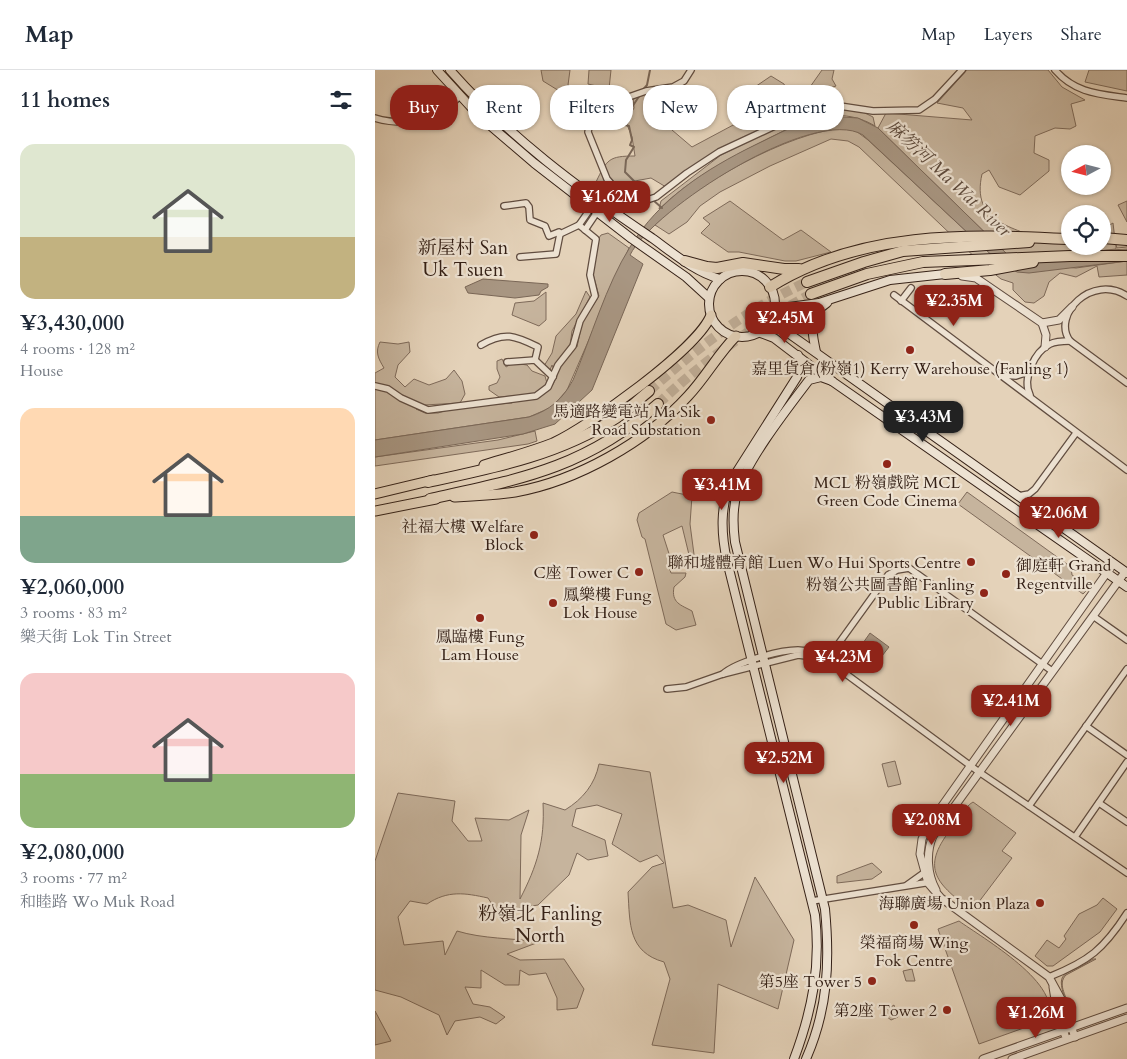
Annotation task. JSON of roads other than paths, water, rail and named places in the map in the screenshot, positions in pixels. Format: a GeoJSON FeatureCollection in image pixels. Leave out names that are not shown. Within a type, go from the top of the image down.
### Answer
{"type":"FeatureCollection","features":[{"type":"Feature","properties":{"kind":"highway"},"geometry":{"type":"LineString","coordinates":[[770,287],[800,269],[860,248],[921,239],[958,242],[1061,239]]}},
{"type":"Feature","properties":{"kind":"highway"},"geometry":{"type":"LineString","coordinates":[[1111,239],[1127,240]]}},
{"type":"Feature","properties":{"kind":"highway"},"geometry":{"type":"LineString","coordinates":[[807,282],[889,255],[958,242]]}},
{"type":"Feature","properties":{"kind":"highway"},"geometry":{"type":"LineString","coordinates":[[945,274],[961,271],[990,270],[1070,256]]}},
{"type":"Feature","properties":{"kind":"highway"},"geometry":{"type":"LineString","coordinates":[[811,294],[838,283],[886,268],[961,259],[1127,256]]}},
{"type":"Feature","properties":{"kind":"highway"},"geometry":{"type":"LineString","coordinates":[[685,260],[717,268],[743,263],[784,269],[800,269]]}},
{"type":"Feature","properties":{"kind":"highway"},"geometry":{"type":"LineString","coordinates":[[428,482],[507,465],[551,450],[585,435],[617,417],[649,391]]}},
{"type":"Feature","properties":{"kind":"highway"},"geometry":{"type":"LineString","coordinates":[[430,500],[523,478],[565,463],[611,440],[658,404]]}},
{"type":"Feature","properties":{"kind":"main road"},"geometry":{"type":"LineString","coordinates":[[437,70],[479,116],[534,164],[687,277],[709,298]]}},
{"type":"Feature","properties":{"kind":"main road"},"geometry":{"type":"LineString","coordinates":[[450,70],[508,129],[599,202],[710,276],[721,279]]}},
{"type":"Feature","properties":{"kind":"main road"},"geometry":{"type":"LineString","coordinates":[[375,494],[428,482],[524,453],[586,426],[669,362],[706,327],[711,316],[709,298],[713,288],[721,279],[730,273],[747,272],[763,279],[770,287],[774,298],[773,312],[767,326],[758,332],[749,336],[736,336],[721,329],[711,316]]}},
{"type":"Feature","properties":{"kind":"main road"},"geometry":{"type":"LineString","coordinates":[[773,312],[801,307],[891,280],[945,274]]}},
{"type":"Feature","properties":{"kind":"main road"},"geometry":{"type":"LineString","coordinates":[[816,352],[812,322],[820,307],[833,298]]}},
{"type":"Feature","properties":{"kind":"main road"},"geometry":{"type":"LineString","coordinates":[[773,312],[781,328],[1016,497],[1126,573]]}},
{"type":"Feature","properties":{"kind":"main road"},"geometry":{"type":"LineString","coordinates":[[758,332],[774,338],[832,381],[1127,587]]}},
{"type":"Feature","properties":{"kind":"main road"},"geometry":{"type":"LineString","coordinates":[[375,511],[430,500],[515,492],[561,479],[599,462],[645,434],[688,396],[736,336]]}},
{"type":"Feature","properties":{"kind":"main road"},"geometry":{"type":"LineString","coordinates":[[794,1059],[808,1017],[816,978],[817,935],[812,901],[725,554],[722,514],[728,488],[735,472],[800,370],[798,355]]}},
{"type":"Feature","properties":{"kind":"main road"},"geometry":{"type":"LineString","coordinates":[[806,1059],[820,1022],[828,977],[828,934],[824,899],[735,542],[733,520],[735,502],[748,468],[809,380],[821,377],[832,381]]}},
{"type":"Feature","properties":{"kind":"street"},"geometry":{"type":"LineString","coordinates":[[691,70],[684,80],[673,87],[646,91],[623,99],[602,96],[595,99],[588,132],[609,182],[614,187],[638,199],[650,200],[719,152],[816,107],[839,105],[873,111],[919,110],[935,100],[962,70]]}},
{"type":"Feature","properties":{"kind":"street"},"geometry":{"type":"LineString","coordinates":[[1055,70],[1065,82],[1089,92],[1127,98]]}},
{"type":"Feature","properties":{"kind":"street"},"geometry":{"type":"LineString","coordinates":[[375,118],[384,120],[425,120],[441,114],[460,96]]}},
{"type":"Feature","properties":{"kind":"street"},"geometry":{"type":"LineString","coordinates":[[585,230],[609,182]]}},
{"type":"Feature","properties":{"kind":"street"},"geometry":{"type":"LineString","coordinates":[[599,202],[614,187]]}},
{"type":"Feature","properties":{"kind":"street"},"geometry":{"type":"LineString","coordinates":[[504,206],[526,203],[529,207],[530,220],[545,226],[549,236],[559,232],[560,234],[579,225],[594,210]]}},
{"type":"Feature","properties":{"kind":"street"},"geometry":{"type":"LineString","coordinates":[[375,386],[388,388],[401,398],[428,410],[527,399],[542,393],[553,377],[558,365],[573,346],[580,321],[595,296],[590,275],[596,239],[579,225]]}},
{"type":"Feature","properties":{"kind":"street"},"geometry":{"type":"LineString","coordinates":[[520,257],[556,254],[560,234]]}},
{"type":"Feature","properties":{"kind":"street"},"geometry":{"type":"LineString","coordinates":[[945,274],[976,278],[1042,323],[1047,335],[1045,347],[1028,372],[1025,386],[1030,396]]}},
{"type":"Feature","properties":{"kind":"street"},"geometry":{"type":"LineString","coordinates":[[901,301],[911,288]]}},
{"type":"Feature","properties":{"kind":"street"},"geometry":{"type":"LineString","coordinates":[[1042,323],[1059,320],[1084,295],[1100,288],[1116,290],[1127,296]]}},
{"type":"Feature","properties":{"kind":"street"},"geometry":{"type":"LineString","coordinates":[[895,296],[1127,470]]}},
{"type":"Feature","properties":{"kind":"street"},"geometry":{"type":"LineString","coordinates":[[1071,307],[1066,325],[1070,341],[1127,383]]}},
{"type":"Feature","properties":{"kind":"street"},"geometry":{"type":"LineString","coordinates":[[481,345],[499,336],[520,339],[538,347],[535,360]]}},
{"type":"Feature","properties":{"kind":"street"},"geometry":{"type":"LineString","coordinates":[[1045,347],[1054,342],[1070,341]]}},
{"type":"Feature","properties":{"kind":"street"},"geometry":{"type":"LineString","coordinates":[[507,362],[535,360],[553,377]]}},
{"type":"Feature","properties":{"kind":"street"},"geometry":{"type":"LineString","coordinates":[[1002,375],[1016,376],[1028,372]]}},
{"type":"Feature","properties":{"kind":"street"},"geometry":{"type":"LineString","coordinates":[[1016,497],[1029,494],[1035,489],[1076,432]]}},
{"type":"Feature","properties":{"kind":"street"},"geometry":{"type":"LineString","coordinates":[[1075,1037],[1061,999],[1050,980],[941,898],[930,882],[920,854],[922,839],[939,810],[1113,564]]}},
{"type":"Feature","properties":{"kind":"street"},"geometry":{"type":"LineString","coordinates":[[826,661],[888,575],[897,570],[909,568],[1052,671]]}},
{"type":"Feature","properties":{"kind":"street"},"geometry":{"type":"LineString","coordinates":[[907,885],[926,871],[933,836],[1118,581],[1126,573]]}},
{"type":"Feature","properties":{"kind":"street"},"geometry":{"type":"LineString","coordinates":[[1093,616],[1127,640]]}},
{"type":"Feature","properties":{"kind":"street"},"geometry":{"type":"LineString","coordinates":[[667,689],[686,687],[796,650],[815,653],[970,766],[1127,873]]}},
{"type":"Feature","properties":{"kind":"street"},"geometry":{"type":"LineString","coordinates":[[1029,806],[1127,669]]}},
{"type":"Feature","properties":{"kind":"street"},"geometry":{"type":"LineString","coordinates":[[1086,726],[1127,755]]}},
{"type":"Feature","properties":{"kind":"street"},"geometry":{"type":"LineString","coordinates":[[1075,838],[1127,762]]}},
{"type":"Feature","properties":{"kind":"street"},"geometry":{"type":"LineString","coordinates":[[1099,803],[1127,822]]}},
{"type":"Feature","properties":{"kind":"street"},"geometry":{"type":"LineString","coordinates":[[812,901],[930,882]]}},
{"type":"Feature","properties":{"kind":"street"},"geometry":{"type":"LineString","coordinates":[[1050,980],[1090,957],[1100,949],[1127,914]]}},
{"type":"Feature","properties":{"kind":"street"},"geometry":{"type":"LineString","coordinates":[[1050,980],[1057,1012],[1067,1040]]}},
{"type":"Feature","properties":{"kind":"street"},"geometry":{"type":"LineString","coordinates":[[983,1059],[1127,1008]]}},
{"type":"Feature","properties":{"kind":"street"},"geometry":{"type":"LineString","coordinates":[[1012,1059],[1127,1018]]}},
{"type":"Feature","properties":{"kind":"waterway"},"geometry":{"type":"LineString","coordinates":[[642,91],[647,85],[650,70]]}},
{"type":"Feature","properties":{"kind":"waterway"},"geometry":{"type":"LineString","coordinates":[[640,95],[628,113],[625,125],[629,126],[632,140],[630,145],[634,147],[626,160],[625,172],[650,197]]}},
{"type":"Feature","properties":{"kind":"waterway"},"geometry":{"type":"LineString","coordinates":[[653,200],[662,208]]}},
{"type":"Feature","properties":{"kind":"tunnel"},"geometry":{"type":"LineString","coordinates":[[649,391],[724,330],[764,304],[807,282]]}},
{"type":"Feature","properties":{"kind":"tunnel"},"geometry":{"type":"LineString","coordinates":[[658,404],[693,373],[731,344],[811,294]]}},
{"type":"Feature","properties":{"kind":"place","name":"嘉里貨倉(粉嶺1) Kerry Warehouse (Fanling 1)"},"geometry":{"type":"Point","coordinates":[910,350]}},
{"type":"Feature","properties":{"kind":"place","name":"馬適路變電站 Ma Sik Road Substation"},"geometry":{"type":"Point","coordinates":[711,420]}},
{"type":"Feature","properties":{"kind":"place","name":"MCL 粉嶺戲院 MCL Green Code Cinema"},"geometry":{"type":"Point","coordinates":[887,464]}},
{"type":"Feature","properties":{"kind":"place","name":"社福大樓 Welfare Block"},"geometry":{"type":"Point","coordinates":[534,535]}},
{"type":"Feature","properties":{"kind":"place","name":"聯和墟體育館 Luen Wo Hui Sports Centre"},"geometry":{"type":"Point","coordinates":[971,562]}},
{"type":"Feature","properties":{"kind":"place","name":"C座 Tower C"},"geometry":{"type":"Point","coordinates":[639,572]}},
{"type":"Feature","properties":{"kind":"place","name":"御庭軒 Grand Regentville"},"geometry":{"type":"Point","coordinates":[1006,574]}},
{"type":"Feature","properties":{"kind":"place","name":"粉嶺公共圖書館 Fanling Public Library"},"geometry":{"type":"Point","coordinates":[984,593]}},
{"type":"Feature","properties":{"kind":"place","name":"鳳樂樓 Fung Lok House"},"geometry":{"type":"Point","coordinates":[553,603]}},
{"type":"Feature","properties":{"kind":"place","name":"鳳臨樓 Fung Lam House"},"geometry":{"type":"Point","coordinates":[480,618]}},
{"type":"Feature","properties":{"kind":"place","name":"海聯廣場 Union Plaza"},"geometry":{"type":"Point","coordinates":[1040,903]}},
{"type":"Feature","properties":{"kind":"place","name":"榮福商場 Wing Fok Centre"},"geometry":{"type":"Point","coordinates":[914,925]}},
{"type":"Feature","properties":{"kind":"place","name":"第5座 Tower 5"},"geometry":{"type":"Point","coordinates":[872,981]}},
{"type":"Feature","properties":{"kind":"place","name":"第2座 Tower 2"},"geometry":{"type":"Point","coordinates":[947,1010]}},
{"type":"Feature","properties":{"kind":"district","name":"新屋村 San Uk Tsuen"},"geometry":{"type":"Point","coordinates":[463,258]}},
{"type":"Feature","properties":{"kind":"district","name":"粉嶺北 Fanling North"},"geometry":{"type":"Point","coordinates":[540,924]}},
{"type":"Feature","properties":{"kind":"water label","name":"麻笏河 Ma Wat River"},"geometry":{"type":"Point","coordinates":[949,178]}}]}
